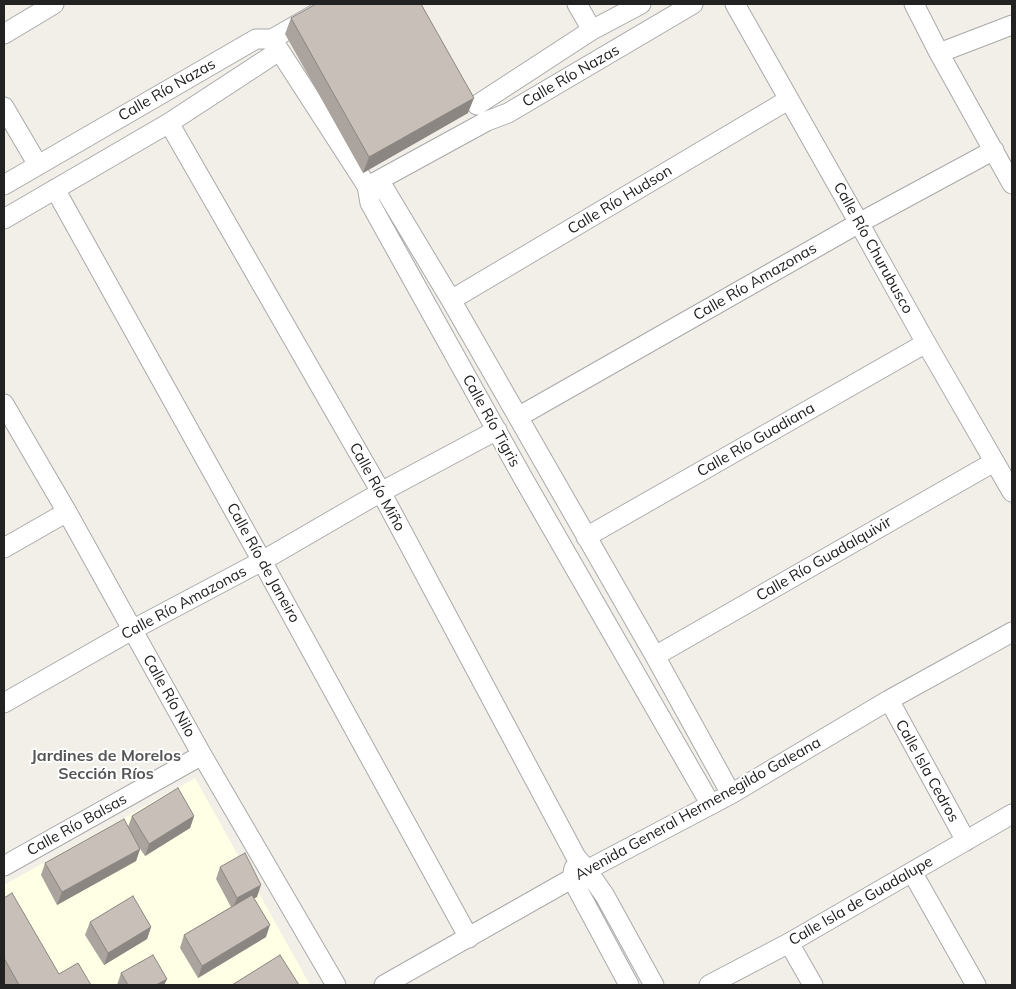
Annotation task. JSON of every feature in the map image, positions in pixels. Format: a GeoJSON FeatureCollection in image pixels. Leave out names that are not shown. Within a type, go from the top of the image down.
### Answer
{"type":"FeatureCollection","features":[{"type":"Feature","properties":{"kind":"street"},"geometry":{"type":"LineString","coordinates":[[4,34],[54,4]]}},
{"type":"Feature","properties":{"kind":"street","name":"Calle Río Nazas"},"geometry":{"type":"LineString","coordinates":[[4,219],[169,122],[333,4]]}},
{"type":"Feature","properties":{"kind":"street"},"geometry":{"type":"LineString","coordinates":[[577,4],[592,30]]}},
{"type":"Feature","properties":{"kind":"street","name":"Calle Río Nazas"},"geometry":{"type":"LineString","coordinates":[[373,183],[482,113],[592,30],[641,4]]}},
{"type":"Feature","properties":{"kind":"street"},"geometry":{"type":"LineString","coordinates":[[651,4],[662,22]]}},
{"type":"Feature","properties":{"kind":"street","name":"Calle Río Nazas"},"geometry":{"type":"LineString","coordinates":[[482,113],[508,113],[693,4]]}},
{"type":"Feature","properties":{"kind":"street","name":"Calle Río Churubusco"},"geometry":{"type":"LineString","coordinates":[[735,4],[1012,492]]}},
{"type":"Feature","properties":{"kind":"street"},"geometry":{"type":"LineString","coordinates":[[914,4],[1012,184]]}},
{"type":"Feature","properties":{"kind":"street"},"geometry":{"type":"LineString","coordinates":[[939,53],[1012,25]]}},
{"type":"Feature","properties":{"kind":"street","name":"Calle Río Nazas"},"geometry":{"type":"LineString","coordinates":[[4,185],[256,39],[276,45]]}},
{"type":"Feature","properties":{"kind":"street","name":"Calle Río Tigris"},"geometry":{"type":"LineString","coordinates":[[276,45],[373,183],[451,300],[655,656],[731,794]]}},
{"type":"Feature","properties":{"kind":"street"},"geometry":{"type":"LineString","coordinates":[[467,88],[482,113]]}},
{"type":"Feature","properties":{"kind":"street","name":"Calle Río Hudson"},"geometry":{"type":"LineString","coordinates":[[451,300],[788,100]]}},
{"type":"Feature","properties":{"kind":"street"},"geometry":{"type":"LineString","coordinates":[[4,107],[38,165]]}},
{"type":"Feature","properties":{"kind":"street","name":"Calle Río Miño"},"geometry":{"type":"LineString","coordinates":[[169,122],[381,492],[579,869]]}},
{"type":"Feature","properties":{"kind":"street","name":"Calle Río Amazonas"},"geometry":{"type":"LineString","coordinates":[[518,418],[859,223],[994,150]]}},
{"type":"Feature","properties":{"kind":"street","name":"Calle Río Tigris"},"geometry":{"type":"LineString","coordinates":[[373,183],[370,204],[523,478],[711,805]]}},
{"type":"Feature","properties":{"kind":"street","name":"Calle Río de Janeiro"},"geometry":{"type":"LineString","coordinates":[[55,189],[469,938]]}},
{"type":"Feature","properties":{"kind":"street","name":"Calle Río Guadiana"},"geometry":{"type":"LineString","coordinates":[[586,536],[926,343]]}},
{"type":"Feature","properties":{"kind":"street","name":"Calle Río Nilo"},"geometry":{"type":"LineString","coordinates":[[4,404],[67,512],[202,755],[336,985]]}},
{"type":"Feature","properties":{"kind":"street","name":"Calle Río Amazonas"},"geometry":{"type":"LineString","coordinates":[[4,703],[132,630],[262,561],[381,492],[497,430]]}},
{"type":"Feature","properties":{"kind":"street","name":"Calle Río Guadalquivir"},"geometry":{"type":"LineString","coordinates":[[655,656],[994,462]]}},
{"type":"Feature","properties":{"kind":"street"},"geometry":{"type":"LineString","coordinates":[[523,478],[546,465]]}},
{"type":"Feature","properties":{"kind":"street"},"geometry":{"type":"LineString","coordinates":[[4,548],[67,512]]}},
{"type":"Feature","properties":{"kind":"street","name":"Avenida General Hermenegildo Galeana"},"geometry":{"type":"LineString","coordinates":[[384,985],[469,938],[579,869],[711,805],[889,700],[1012,632]]}},
{"type":"Feature","properties":{"kind":"street","name":"Calle Isla Cedros"},"geometry":{"type":"LineString","coordinates":[[889,700],[966,841]]}},
{"type":"Feature","properties":{"kind":"street","name":"Calle Río Balsas"},"geometry":{"type":"LineString","coordinates":[[4,866],[202,755]]}},
{"type":"Feature","properties":{"kind":"street","name":"Calle Isla de Guadalupe"},"geometry":{"type":"LineString","coordinates":[[709,985],[789,942],[1012,814]]}},
{"type":"Feature","properties":{"kind":"street"},"geometry":{"type":"LineString","coordinates":[[579,869],[630,985]]}},
{"type":"Feature","properties":{"kind":"street"},"geometry":{"type":"LineString","coordinates":[[579,869],[605,896],[654,985]]}},
{"type":"Feature","properties":{"kind":"street"},"geometry":{"type":"LineString","coordinates":[[912,872],[976,985]]}},
{"type":"Feature","properties":{"kind":"street"},"geometry":{"type":"LineString","coordinates":[[789,942],[813,985]]}},
{"type":"Feature","properties":{"kind":"shaded area"},"geometry":{"type":"Polygon","coordinates":[[[195,778],[310,985],[4,985],[4,885],[195,778]]]}},
{"type":"Feature","properties":{"kind":"building"},"geometry":{"type":"Polygon","coordinates":[[[316,4],[421,4],[474,98],[369,157],[291,18],[316,4]]]}},
{"type":"Feature","properties":{"kind":"building"},"geometry":{"type":"Polygon","coordinates":[[[178,788],[194,816],[149,844],[132,816],[178,788]]]}},
{"type":"Feature","properties":{"kind":"building"},"geometry":{"type":"Polygon","coordinates":[[[124,819],[140,849],[62,892],[45,863],[124,819]]]}},
{"type":"Feature","properties":{"kind":"building"},"geometry":{"type":"Polygon","coordinates":[[[245,853],[261,885],[237,898],[220,867],[245,853]]]}},
{"type":"Feature","properties":{"kind":"building"},"geometry":{"type":"Polygon","coordinates":[[[12,893],[59,974],[78,963],[91,985],[19,985],[4,958],[4,898],[12,893]]]}},
{"type":"Feature","properties":{"kind":"building"},"geometry":{"type":"Polygon","coordinates":[[[252,895],[270,925],[202,966],[184,935],[252,895]]]}},
{"type":"Feature","properties":{"kind":"building"},"geometry":{"type":"Polygon","coordinates":[[[133,896],[151,927],[108,953],[90,922],[133,896]]]}},
{"type":"Feature","properties":{"kind":"building"},"geometry":{"type":"Polygon","coordinates":[[[153,955],[167,979],[156,985],[128,985],[121,973],[153,955]]]}},
{"type":"Feature","properties":{"kind":"building"},"geometry":{"type":"Polygon","coordinates":[[[280,955],[299,985],[232,985],[280,955]]]}},
{"type":"Feature","properties":{"kind":"district","name":"Jardines de Morelos Sección Ríos"},"geometry":{"type":"Point","coordinates":[106,765]}}]}
